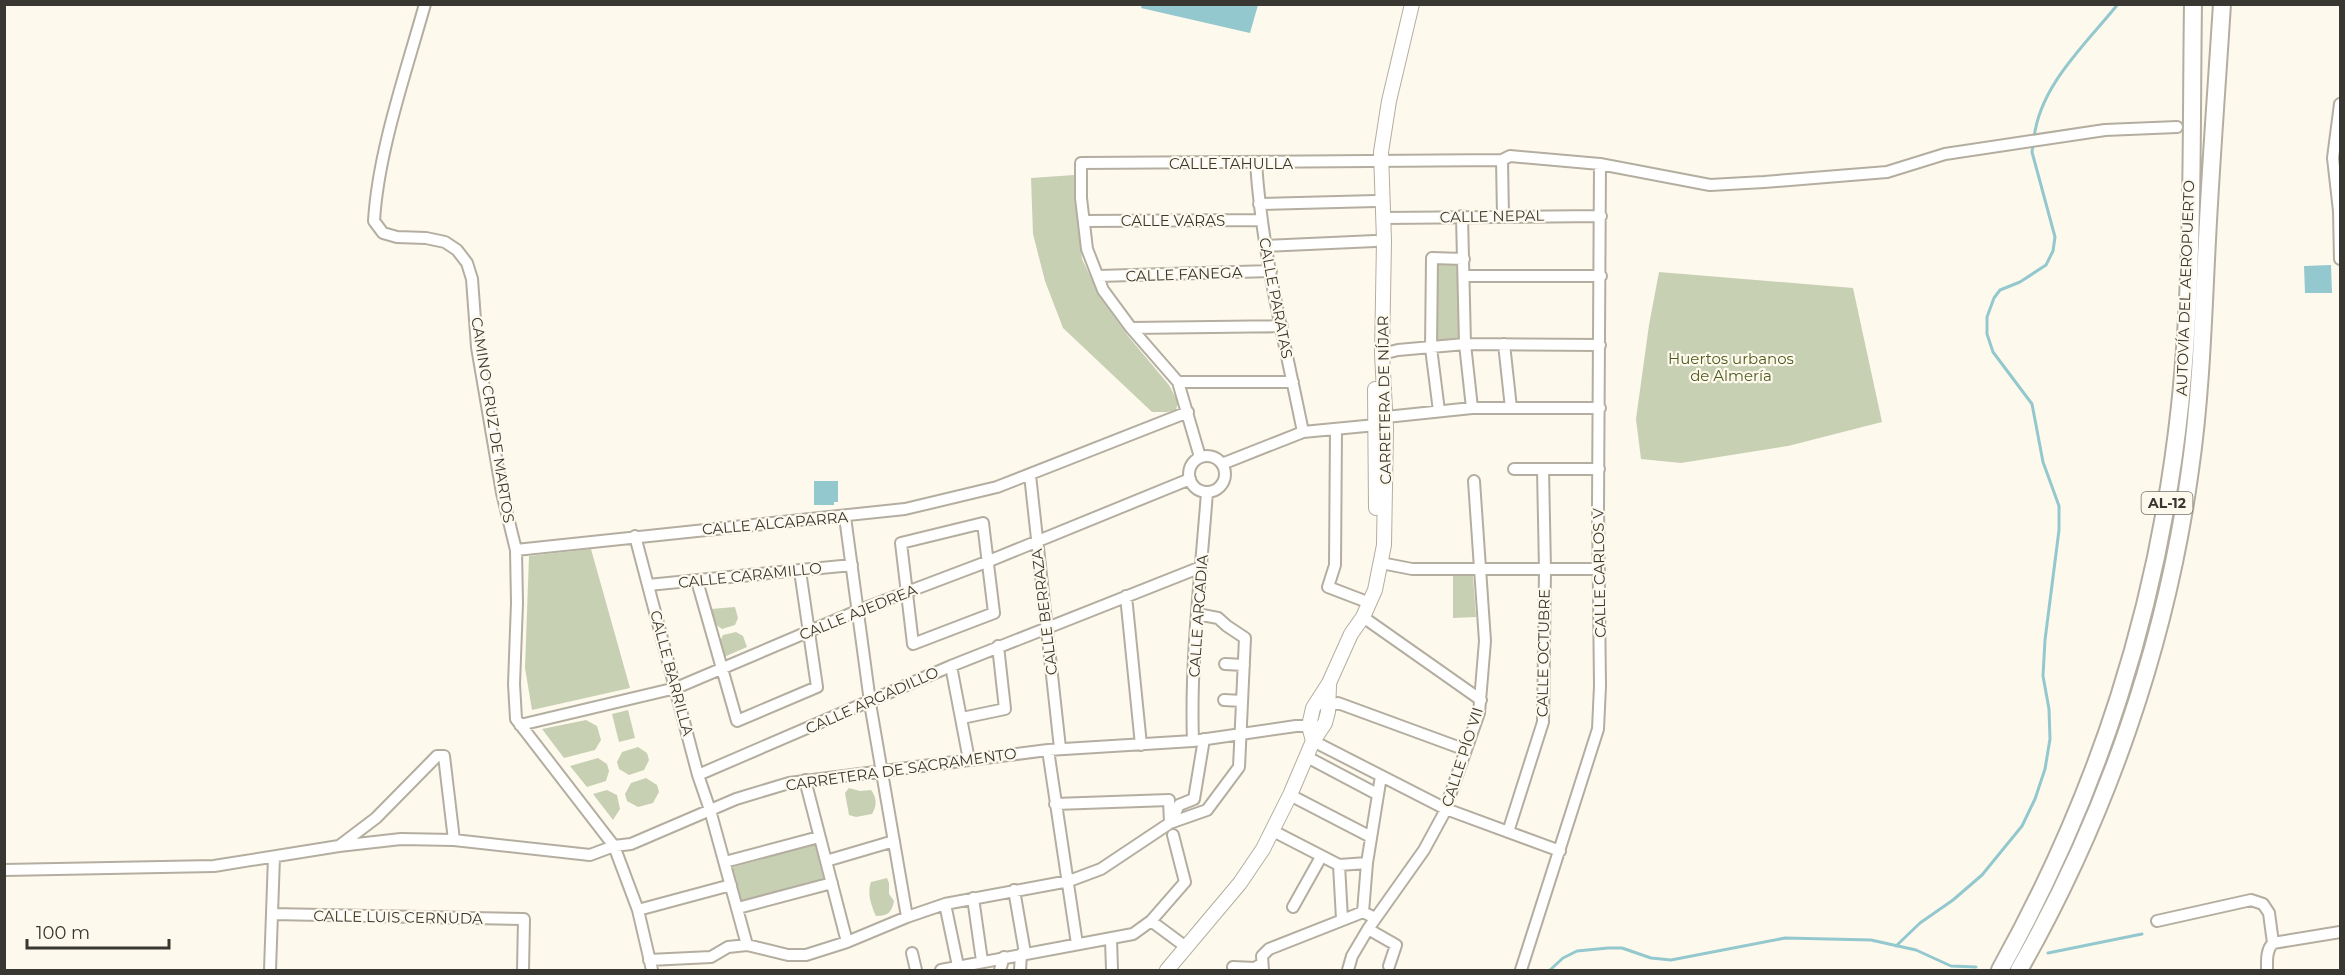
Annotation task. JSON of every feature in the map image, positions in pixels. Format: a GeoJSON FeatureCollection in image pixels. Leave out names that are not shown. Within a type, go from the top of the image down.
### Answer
{"type":"FeatureCollection","features":[{"type":"Feature","properties":{"kind":"highway","name":"AUTOVÍA DEL AEROPUERTO"},"geometry":{"type":"LineString","coordinates":[[2000,970],[2070,831],[2094,768],[2126,678],[2162,530],[2179,413],[2187,316],[2193,4]]}},
{"type":"Feature","properties":{"kind":"highway","name":"AUTOVÍA DEL AEROPUERTO"},"geometry":{"type":"LineString","coordinates":[[2019,970],[2069,876],[2108,783],[2145,671],[2178,539],[2190,470],[2201,369],[2222,4]]}},
{"type":"Feature","properties":{"kind":"main road","name":"CARRETERA DE NÍJAR"},"geometry":{"type":"LineString","coordinates":[[1351,634],[1363,617],[1375,590],[1382,563],[1386,526],[1375,241],[1377,174],[1389,101],[1412,4]]}},
{"type":"Feature","properties":{"kind":"main road","name":"CARRETERA DE NÍJAR"},"geometry":{"type":"LineString","coordinates":[[1313,731],[1329,683],[1351,634],[1373,561],[1376,541],[1381,421],[1384,218],[1381,160]]}},
{"type":"Feature","properties":{"kind":"main road"},"geometry":{"type":"LineString","coordinates":[[1167,970],[1240,883],[1273,831],[1307,757],[1313,731]]}},
{"type":"Feature","properties":{"kind":"street","name":"CAMINO CRUZ DE MARTOS"},"geometry":{"type":"LineString","coordinates":[[425,4],[393,122],[375,200],[374,221],[383,233],[397,237],[426,238],[445,242],[457,250],[467,264],[472,279],[477,347],[502,493],[516,550]]}},
{"type":"Feature","properties":{"kind":"street"},"geometry":{"type":"LineString","coordinates":[[2340,104],[2333,158],[2339,211],[2340,260]]}},
{"type":"Feature","properties":{"kind":"street","name":"CALLE TAHULLA"},"geometry":{"type":"LineString","coordinates":[[1084,221],[1081,198],[1081,163],[1502,160],[1510,156],[1600,164],[1710,185],[1764,183],[1887,172],[1946,154],[2105,130],[2177,127]]}},
{"type":"Feature","properties":{"kind":"street"},"geometry":{"type":"LineString","coordinates":[[1502,160],[1503,216]]}},
{"type":"Feature","properties":{"kind":"street","name":"CALLE PARATAS"},"geometry":{"type":"LineString","coordinates":[[1256,163],[1261,220],[1303,432]]}},
{"type":"Feature","properties":{"kind":"street","name":"CALLE CARLOS V"},"geometry":{"type":"LineString","coordinates":[[1521,970],[1598,729],[1600,164]]}},
{"type":"Feature","properties":{"kind":"street"},"geometry":{"type":"LineString","coordinates":[[1259,204],[1376,201]]}},
{"type":"Feature","properties":{"kind":"street"},"geometry":{"type":"LineString","coordinates":[[1462,216],[1465,344],[1472,408]]}},
{"type":"Feature","properties":{"kind":"street","name":"CALLE NEPAL"},"geometry":{"type":"LineString","coordinates":[[1384,218],[1601,216]]}},
{"type":"Feature","properties":{"kind":"street","name":"CALLE VARAS"},"geometry":{"type":"LineString","coordinates":[[1084,221],[1261,220]]}},
{"type":"Feature","properties":{"kind":"street"},"geometry":{"type":"LineString","coordinates":[[1084,221],[1087,249],[1103,290],[1131,328],[1178,382],[1200,457]]}},
{"type":"Feature","properties":{"kind":"street"},"geometry":{"type":"LineString","coordinates":[[1266,246],[1375,241]]}},
{"type":"Feature","properties":{"kind":"street"},"geometry":{"type":"LineString","coordinates":[[1439,411],[1431,348],[1432,258],[1464,259]]}},
{"type":"Feature","properties":{"kind":"street","name":"CALLE FANEGA"},"geometry":{"type":"LineString","coordinates":[[1098,276],[1271,271]]}},
{"type":"Feature","properties":{"kind":"street"},"geometry":{"type":"LineString","coordinates":[[1464,276],[1601,276]]}},
{"type":"Feature","properties":{"kind":"street"},"geometry":{"type":"LineString","coordinates":[[1131,328],[1282,326]]}},
{"type":"Feature","properties":{"kind":"street"},"geometry":{"type":"LineString","coordinates":[[1382,354],[1465,344],[1600,345]]}},
{"type":"Feature","properties":{"kind":"street"},"geometry":{"type":"LineString","coordinates":[[1504,344],[1510,408]]}},
{"type":"Feature","properties":{"kind":"street"},"geometry":{"type":"LineString","coordinates":[[1178,382],[1293,382]]}},
{"type":"Feature","properties":{"kind":"street"},"geometry":{"type":"LineString","coordinates":[[1222,464],[1303,432],[1336,429],[1439,411],[1472,408],[1600,408]]}},
{"type":"Feature","properties":{"kind":"street","name":"CALLE ALCAPARRA"},"geometry":{"type":"LineString","coordinates":[[516,550],[905,509],[997,487],[1188,412]]}},
{"type":"Feature","properties":{"kind":"street"},"geometry":{"type":"LineString","coordinates":[[1336,429],[1335,565],[1328,587],[1362,600]]}},
{"type":"Feature","properties":{"kind":"street"},"geometry":{"type":"LineString","coordinates":[[1213,456],[1222,464],[1225,476],[1223,483],[1213,491],[1207,492],[1196,488],[1190,480],[1190,469],[1200,457],[1213,456]]}},
{"type":"Feature","properties":{"kind":"street"},"geometry":{"type":"LineString","coordinates":[[1514,469],[1599,469]]}},
{"type":"Feature","properties":{"kind":"street","name":"CALLE OCTUBRE"},"geometry":{"type":"LineString","coordinates":[[1508,832],[1542,722],[1545,570],[1543,469]]}},
{"type":"Feature","properties":{"kind":"street","name":"CALLE BERRAZA"},"geometry":{"type":"LineString","coordinates":[[1030,475],[1060,748]]}},
{"type":"Feature","properties":{"kind":"street","name":"CALLE AJEDREA"},"geometry":{"type":"LineString","coordinates":[[520,725],[676,688],[857,610],[989,561],[1190,480]]}},
{"type":"Feature","properties":{"kind":"street","name":"CALLE PÍO VII"},"geometry":{"type":"LineString","coordinates":[[1348,970],[1352,956],[1368,929],[1424,850],[1446,809],[1479,713],[1485,641],[1474,481]]}},
{"type":"Feature","properties":{"kind":"street","name":"CALLE ARCADIA"},"geometry":{"type":"LineString","coordinates":[[1172,829],[1179,805],[1194,799],[1198,740],[1192,705],[1207,492]]}},
{"type":"Feature","properties":{"kind":"street"},"geometry":{"type":"LineString","coordinates":[[845,517],[870,702],[907,917]]}},
{"type":"Feature","properties":{"kind":"street"},"geometry":{"type":"LineString","coordinates":[[983,523],[989,561],[994,613],[913,644],[900,543],[983,523]]}},
{"type":"Feature","properties":{"kind":"street","name":"CALLE BARRILLA"},"geometry":{"type":"LineString","coordinates":[[635,536],[698,775],[725,862],[747,945]]}},
{"type":"Feature","properties":{"kind":"street"},"geometry":{"type":"LineString","coordinates":[[516,550],[514,684],[516,719],[614,846],[638,910],[650,965],[711,957],[728,947],[747,945],[788,955],[806,955],[847,942],[945,904],[1069,881],[1101,869],[1207,810],[1239,767],[1245,638],[1218,618],[1197,614]]}},
{"type":"Feature","properties":{"kind":"street"},"geometry":{"type":"LineString","coordinates":[[1382,563],[1412,569],[1599,568]]}},
{"type":"Feature","properties":{"kind":"street","name":"CALLE CARAMILLO"},"geometry":{"type":"LineString","coordinates":[[648,585],[852,565]]}},
{"type":"Feature","properties":{"kind":"street","name":"CALLE ARGADILLO"},"geometry":{"type":"LineString","coordinates":[[698,775],[998,646],[1201,567]]}},
{"type":"Feature","properties":{"kind":"street"},"geometry":{"type":"LineString","coordinates":[[697,581],[737,722],[817,687],[800,571]]}},
{"type":"Feature","properties":{"kind":"street"},"geometry":{"type":"LineString","coordinates":[[1126,596],[1141,745]]}},
{"type":"Feature","properties":{"kind":"street"},"geometry":{"type":"LineString","coordinates":[[1363,617],[1481,700]]}},
{"type":"Feature","properties":{"kind":"street"},"geometry":{"type":"LineString","coordinates":[[962,718],[1005,709],[998,646]]}},
{"type":"Feature","properties":{"kind":"street"},"geometry":{"type":"LineString","coordinates":[[1225,664],[1244,665]]}},
{"type":"Feature","properties":{"kind":"street"},"geometry":{"type":"LineString","coordinates":[[951,666],[969,760]]}},
{"type":"Feature","properties":{"kind":"street"},"geometry":{"type":"LineString","coordinates":[[1224,700],[1242,701]]}},
{"type":"Feature","properties":{"kind":"street"},"geometry":{"type":"LineString","coordinates":[[1324,703],[1338,703],[1466,750]]}},
{"type":"Feature","properties":{"kind":"street","name":"CARRETERA DE SACRAMENTO"},"geometry":{"type":"LineString","coordinates":[[4,870],[214,866],[339,846],[401,839],[454,840],[590,855],[614,846],[646,839],[710,810],[768,788],[805,780],[1060,748],[1198,740],[1296,726],[1313,731]]}},
{"type":"Feature","properties":{"kind":"street"},"geometry":{"type":"LineString","coordinates":[[1313,731],[1381,776],[1446,809],[1560,851]]}},
{"type":"Feature","properties":{"kind":"street"},"geometry":{"type":"LineString","coordinates":[[1048,750],[1054,804],[1069,881],[1077,944]]}},
{"type":"Feature","properties":{"kind":"street"},"geometry":{"type":"LineString","coordinates":[[339,846],[376,818],[437,756],[444,756],[454,840]]}},
{"type":"Feature","properties":{"kind":"street"},"geometry":{"type":"LineString","coordinates":[[1307,757],[1377,794]]}},
{"type":"Feature","properties":{"kind":"street"},"geometry":{"type":"LineString","coordinates":[[1363,912],[1367,863],[1381,776]]}},
{"type":"Feature","properties":{"kind":"street"},"geometry":{"type":"LineString","coordinates":[[805,780],[847,942]]}},
{"type":"Feature","properties":{"kind":"street"},"geometry":{"type":"LineString","coordinates":[[1290,795],[1371,837]]}},
{"type":"Feature","properties":{"kind":"street"},"geometry":{"type":"LineString","coordinates":[[940,970],[1132,934],[1151,921],[1185,882],[1172,829],[1169,800],[1054,804]]}},
{"type":"Feature","properties":{"kind":"street"},"geometry":{"type":"LineString","coordinates":[[1273,831],[1339,865],[1367,863]]}},
{"type":"Feature","properties":{"kind":"street"},"geometry":{"type":"LineString","coordinates":[[725,862],[819,837]]}},
{"type":"Feature","properties":{"kind":"street"},"geometry":{"type":"LineString","coordinates":[[826,861],[894,841]]}},
{"type":"Feature","properties":{"kind":"street"},"geometry":{"type":"LineString","coordinates":[[270,970],[274,857]]}},
{"type":"Feature","properties":{"kind":"street"},"geometry":{"type":"LineString","coordinates":[[1293,907],[1321,857]]}},
{"type":"Feature","properties":{"kind":"street"},"geometry":{"type":"LineString","coordinates":[[1339,865],[1342,919]]}},
{"type":"Feature","properties":{"kind":"street"},"geometry":{"type":"LineString","coordinates":[[738,908],[832,883]]}},
{"type":"Feature","properties":{"kind":"street"},"geometry":{"type":"LineString","coordinates":[[638,910],[731,885]]}},
{"type":"Feature","properties":{"kind":"street"},"geometry":{"type":"LineString","coordinates":[[1014,890],[1023,953],[1020,970]]}},
{"type":"Feature","properties":{"kind":"street"},"geometry":{"type":"LineString","coordinates":[[972,898],[982,961]]}},
{"type":"Feature","properties":{"kind":"street"},"geometry":{"type":"LineString","coordinates":[[2157,921],[2251,900],[2263,904],[2268,914],[2273,943],[2268,954],[2267,970]]}},
{"type":"Feature","properties":{"kind":"street"},"geometry":{"type":"LineString","coordinates":[[945,904],[958,966]]}},
{"type":"Feature","properties":{"kind":"street"},"geometry":{"type":"LineString","coordinates":[[1234,970],[1233,967],[1262,967],[1262,956],[1269,949],[1342,919],[1363,912],[1375,918]]}},
{"type":"Feature","properties":{"kind":"street","name":"CALLE LUIS CERNUDA"},"geometry":{"type":"LineString","coordinates":[[272,914],[524,919],[523,970]]}},
{"type":"Feature","properties":{"kind":"street"},"geometry":{"type":"LineString","coordinates":[[1151,921],[1186,947]]}},
{"type":"Feature","properties":{"kind":"street"},"geometry":{"type":"LineString","coordinates":[[1368,929],[1396,945],[1389,966]]}},
{"type":"Feature","properties":{"kind":"street"},"geometry":{"type":"LineString","coordinates":[[2273,943],[2340,932]]}},
{"type":"Feature","properties":{"kind":"street"},"geometry":{"type":"LineString","coordinates":[[1111,939],[1112,970]]}},
{"type":"Feature","properties":{"kind":"street"},"geometry":{"type":"LineString","coordinates":[[912,954],[916,970]]}},
{"type":"Feature","properties":{"kind":"street"},"geometry":{"type":"LineString","coordinates":[[999,970],[1004,957]]}},
{"type":"Feature","properties":{"kind":"green space"},"geometry":{"type":"Polygon","coordinates":[[[1074,175],[1082,259],[1101,299],[1169,385],[1178,402],[1176,410],[1152,412],[1063,328],[1045,281],[1033,234],[1031,178],[1074,175]]]}},
{"type":"Feature","properties":{"kind":"green space"},"geometry":{"type":"Polygon","coordinates":[[[1432,258],[1464,259],[1465,344],[1431,348],[1432,258]]]}},
{"type":"Feature","properties":{"kind":"green space","name":"Huertos urbanos de Almería"},"geometry":{"type":"Polygon","coordinates":[[[1659,272],[1853,288],[1882,422],[1788,446],[1681,463],[1641,459],[1636,419],[1659,272]]]}},
{"type":"Feature","properties":{"kind":"green space"},"geometry":{"type":"Polygon","coordinates":[[[591,549],[630,688],[532,710],[525,668],[529,556],[591,549]]]}},
{"type":"Feature","properties":{"kind":"green space"},"geometry":{"type":"Polygon","coordinates":[[[1453,576],[1473,576],[1476,617],[1453,618],[1453,576]]]}},
{"type":"Feature","properties":{"kind":"green space"},"geometry":{"type":"Polygon","coordinates":[[[735,607],[738,618],[735,625],[722,629],[715,624],[711,609],[735,607]]]}},
{"type":"Feature","properties":{"kind":"green space"},"geometry":{"type":"Polygon","coordinates":[[[736,632],[743,636],[747,647],[724,657],[720,641],[723,635],[736,632]]]}},
{"type":"Feature","properties":{"kind":"green space"},"geometry":{"type":"Polygon","coordinates":[[[628,710],[635,738],[619,742],[612,714],[628,710]]]}},
{"type":"Feature","properties":{"kind":"green space"},"geometry":{"type":"Polygon","coordinates":[[[586,720],[597,726],[601,740],[595,750],[564,758],[542,729],[586,720]]]}},
{"type":"Feature","properties":{"kind":"green space"},"geometry":{"type":"Polygon","coordinates":[[[638,747],[647,753],[649,760],[644,770],[629,775],[619,769],[617,762],[622,752],[638,747]]]}},
{"type":"Feature","properties":{"kind":"green space"},"geometry":{"type":"Polygon","coordinates":[[[598,758],[607,764],[609,771],[606,781],[587,787],[570,766],[598,758]]]}},
{"type":"Feature","properties":{"kind":"green space"},"geometry":{"type":"Polygon","coordinates":[[[646,778],[657,785],[659,792],[653,803],[638,807],[627,801],[625,794],[631,783],[646,778]]]}},
{"type":"Feature","properties":{"kind":"green space"},"geometry":{"type":"Polygon","coordinates":[[[849,788],[860,791],[871,790],[876,802],[872,814],[856,817],[849,815],[845,793],[849,788]]]}},
{"type":"Feature","properties":{"kind":"green space"},"geometry":{"type":"Polygon","coordinates":[[[607,790],[617,795],[620,809],[613,820],[593,794],[607,790]]]}},
{"type":"Feature","properties":{"kind":"green space"},"geometry":{"type":"Polygon","coordinates":[[[815,844],[824,880],[741,904],[730,868],[815,844]]]}},
{"type":"Feature","properties":{"kind":"green space"},"geometry":{"type":"Polygon","coordinates":[[[887,878],[889,894],[894,901],[893,905],[891,911],[876,916],[870,899],[871,882],[887,878]]]}},
{"type":"Feature","properties":{"kind":"water"},"geometry":{"type":"Polygon","coordinates":[[[1142,4],[1258,5],[1250,33],[1141,8],[1142,4]]]}},
{"type":"Feature","properties":{"kind":"water"},"geometry":{"type":"Polygon","coordinates":[[[2331,265],[2332,293],[2305,293],[2304,266],[2331,265]]]}},
{"type":"Feature","properties":{"kind":"water"},"geometry":{"type":"Polygon","coordinates":[[[814,481],[838,481],[838,502],[834,502],[834,505],[814,505],[814,481]]]}},
{"type":"Feature","properties":{"kind":"waterway"},"geometry":{"type":"LineString","coordinates":[[2034,138],[2045,100],[2055,83],[2066,66],[2118,4]]}},
{"type":"Feature","properties":{"kind":"waterway"},"geometry":{"type":"LineString","coordinates":[[1896,946],[1920,923],[1953,900],[1982,875],[2022,826],[2035,799],[2045,769],[2050,739],[2049,709],[2043,676],[2045,640],[2059,530],[2059,506],[2043,462],[2032,404],[1993,352],[1987,334],[1987,317],[1994,298],[2000,290],[2020,282],[2046,265],[2053,251],[2055,237],[2032,152],[2033,145]]}},
{"type":"Feature","properties":{"kind":"waterway"},"geometry":{"type":"LineString","coordinates":[[2048,953],[2142,934]]}},
{"type":"Feature","properties":{"kind":"waterway"},"geometry":{"type":"LineString","coordinates":[[1550,970],[1563,958],[1577,951],[1622,948],[1651,958],[1671,960],[1785,938],[1871,940],[1916,950],[1951,966],[1976,967]]}}]}
